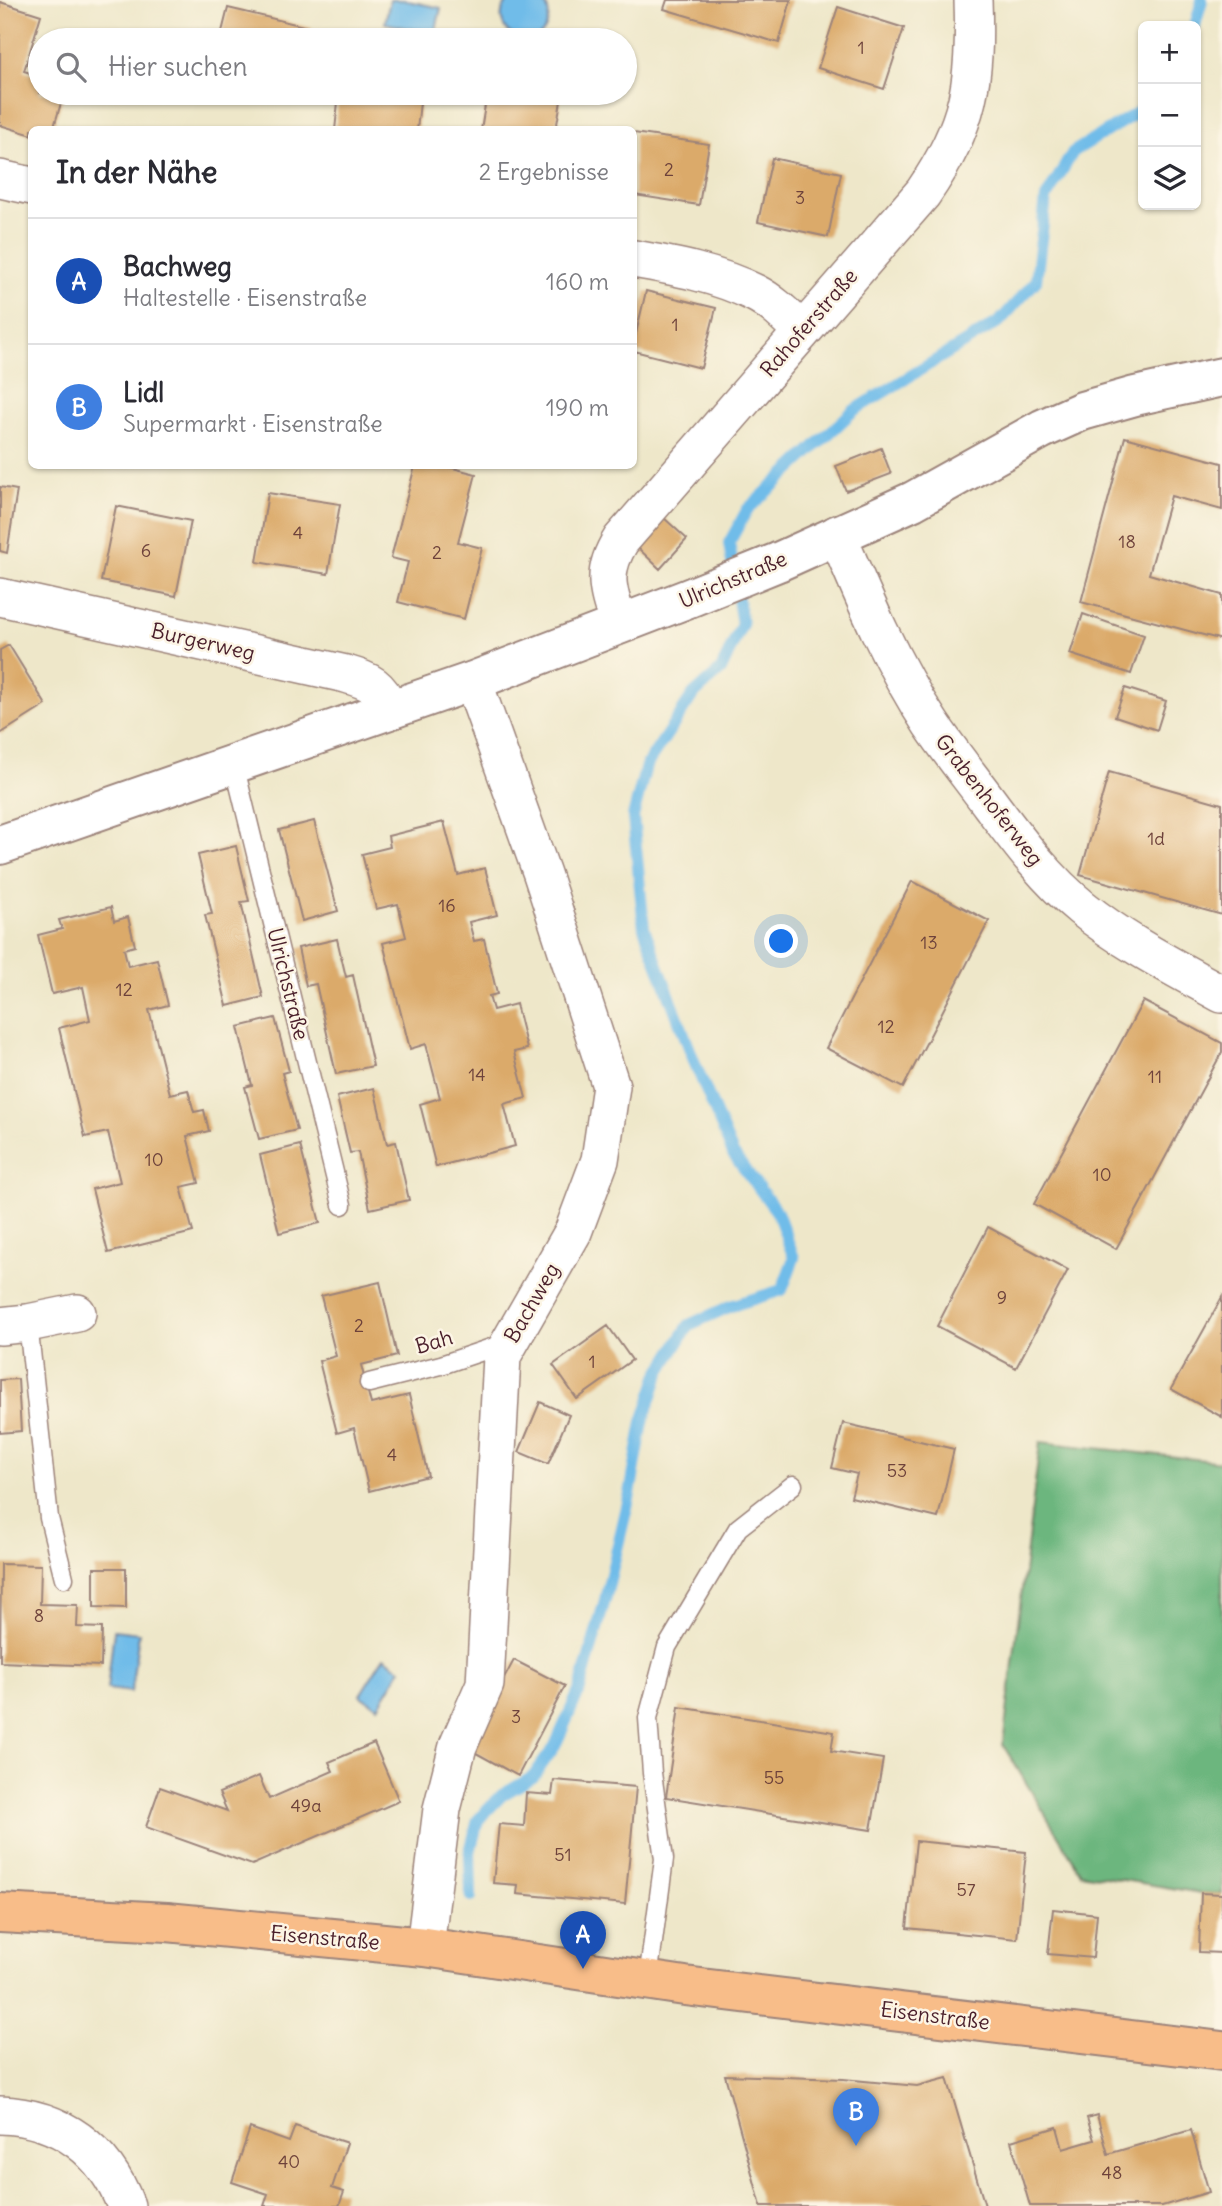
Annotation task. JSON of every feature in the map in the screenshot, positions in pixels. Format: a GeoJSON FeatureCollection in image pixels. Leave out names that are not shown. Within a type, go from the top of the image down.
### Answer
{"type":"FeatureCollection","features":[{"type":"Feature","properties":{"kind":"main road","name":"Eisenstraße"},"geometry":{"type":"LineString","coordinates":[[0,1913],[167,1922],[425,1947],[648,1979],[1222,2051]]}},
{"type":"Feature","properties":{"kind":"street","name":"Rahoferstraße"},"geometry":{"type":"LineString","coordinates":[[618,625],[608,592],[607,573],[611,556],[621,540],[923,193],[942,164],[959,129],[971,84],[973,0]]}},
{"type":"Feature","properties":{"kind":"street"},"geometry":{"type":"LineString","coordinates":[[0,178],[28,185]]}},
{"type":"Feature","properties":{"kind":"street"},"geometry":{"type":"LineString","coordinates":[[637,260],[686,269],[755,293],[778,308],[802,331]]}},
{"type":"Feature","properties":{"kind":"street","name":"Ulrichstraße"},"geometry":{"type":"LineString","coordinates":[[0,845],[473,681],[690,598],[913,501],[1042,429],[1082,411],[1222,377]]}},
{"type":"Feature","properties":{"kind":"street","name":"Grabenhoferweg"},"geometry":{"type":"LineString","coordinates":[[837,534],[870,611],[900,671],[931,723],[1016,838],[1049,877],[1080,907],[1106,926],[1222,994]]}},
{"type":"Feature","properties":{"kind":"street","name":"Burgerweg"},"geometry":{"type":"LineString","coordinates":[[0,597],[346,674],[369,681],[382,691],[391,710]]}},
{"type":"Feature","properties":{"kind":"street","name":"Bachweg"},"geometry":{"type":"LineString","coordinates":[[425,1947],[442,1809],[458,1746],[485,1684],[502,1356],[573,1232],[600,1160],[611,1086],[541,874],[473,681]]}},
{"type":"Feature","properties":{"kind":"street"},"geometry":{"type":"LineString","coordinates":[[14,1325],[77,1313]]}},
{"type":"Feature","properties":{"kind":"street"},"geometry":{"type":"LineString","coordinates":[[0,2115],[19,2116],[51,2124],[77,2139],[101,2161],[118,2184],[126,2206]]}},
{"type":"Feature","properties":{"kind":"lane","name":"Ulrichstraße"},"geometry":{"type":"LineString","coordinates":[[234,764],[342,1205]]}},
{"type":"Feature","properties":{"kind":"lane"},"geometry":{"type":"LineString","coordinates":[[14,1325],[49,1518],[64,1578]]}},
{"type":"Feature","properties":{"kind":"lane","name":"Bah"},"geometry":{"type":"LineString","coordinates":[[369,1383],[441,1365],[510,1342]]}},
{"type":"Feature","properties":{"kind":"lane"},"geometry":{"type":"LineString","coordinates":[[648,1979],[664,1859],[652,1773],[648,1718],[667,1647],[738,1528],[793,1485]]}},
{"type":"Feature","properties":{"kind":"green space"},"geometry":{"type":"Polygon","coordinates":[[[1040,1442],[1222,1462],[1222,1894],[1201,1893],[1081,1873],[1003,1745],[1040,1442]]]}},
{"type":"Feature","properties":{"kind":"water"},"geometry":{"type":"Polygon","coordinates":[[[390,0],[441,8],[436,28],[408,28],[385,23],[390,0]]]}},
{"type":"Feature","properties":{"kind":"water"},"geometry":{"type":"Polygon","coordinates":[[[509,0],[541,0],[549,14],[545,28],[506,28],[502,22],[502,11],[509,0]]]}},
{"type":"Feature","properties":{"kind":"water"},"geometry":{"type":"Polygon","coordinates":[[[114,1630],[139,1633],[131,1692],[107,1689],[114,1630]]]}},
{"type":"Feature","properties":{"kind":"water"},"geometry":{"type":"Polygon","coordinates":[[[384,1657],[401,1669],[378,1707],[360,1695],[384,1657]]]}},
{"type":"Feature","properties":{"kind":"building"},"geometry":{"type":"Polygon","coordinates":[[[667,0],[791,0],[779,43],[664,9],[667,0]]]}},
{"type":"Feature","properties":{"kind":"building"},"geometry":{"type":"Polygon","coordinates":[[[0,2],[41,15],[37,28],[28,28],[28,58],[24,71],[28,72],[28,105],[60,105],[54,126],[28,126],[28,134],[0,125],[0,2]]]}},
{"type":"Feature","properties":{"kind":"building"},"geometry":{"type":"Polygon","coordinates":[[[838,7],[904,28],[884,89],[818,68],[838,7]]]}},
{"type":"Feature","properties":{"kind":"building"},"geometry":{"type":"Polygon","coordinates":[[[228,8],[312,28],[223,28],[228,8]]]}},
{"type":"Feature","properties":{"kind":"building"},"geometry":{"type":"Polygon","coordinates":[[[338,105],[420,105],[417,126],[335,126],[338,105]]]}},
{"type":"Feature","properties":{"kind":"building"},"geometry":{"type":"Polygon","coordinates":[[[485,105],[560,105],[557,126],[482,126],[485,105]]]}},
{"type":"Feature","properties":{"kind":"building"},"geometry":{"type":"Polygon","coordinates":[[[637,133],[709,144],[699,205],[637,195],[637,133]]]}},
{"type":"Feature","properties":{"kind":"building"},"geometry":{"type":"Polygon","coordinates":[[[772,158],[841,173],[828,237],[758,222],[772,158]]]}},
{"type":"Feature","properties":{"kind":"building"},"geometry":{"type":"Polygon","coordinates":[[[646,291],[716,308],[701,368],[637,352],[637,329],[646,291]]]}},
{"type":"Feature","properties":{"kind":"building"},"geometry":{"type":"Polygon","coordinates":[[[1125,437],[1222,463],[1222,510],[1171,496],[1149,574],[1222,595],[1222,640],[1081,602],[1125,437]]]}},
{"type":"Feature","properties":{"kind":"building"},"geometry":{"type":"Polygon","coordinates":[[[881,448],[891,474],[846,491],[836,466],[881,448]]]}},
{"type":"Feature","properties":{"kind":"building"},"geometry":{"type":"Polygon","coordinates":[[[414,469],[457,469],[476,474],[458,542],[482,548],[464,619],[398,602],[408,562],[391,558],[414,469]]]}},
{"type":"Feature","properties":{"kind":"building"},"geometry":{"type":"Polygon","coordinates":[[[0,487],[17,490],[7,553],[0,551],[0,487]]]}},
{"type":"Feature","properties":{"kind":"building"},"geometry":{"type":"Polygon","coordinates":[[[268,493],[340,504],[328,574],[257,562],[268,493]]]}},
{"type":"Feature","properties":{"kind":"building"},"geometry":{"type":"Polygon","coordinates":[[[116,506],[191,521],[176,596],[101,581],[116,506]]]}},
{"type":"Feature","properties":{"kind":"building"},"geometry":{"type":"Polygon","coordinates":[[[664,518],[687,539],[660,569],[637,547],[664,518]]]}},
{"type":"Feature","properties":{"kind":"building"},"geometry":{"type":"Polygon","coordinates":[[[1083,614],[1144,635],[1131,674],[1070,654],[1083,614]]]}},
{"type":"Feature","properties":{"kind":"building"},"geometry":{"type":"Polygon","coordinates":[[[9,645],[46,705],[0,734],[0,650],[9,645]]]}},
{"type":"Feature","properties":{"kind":"building"},"geometry":{"type":"Polygon","coordinates":[[[1125,688],[1166,701],[1157,730],[1115,716],[1125,688]]]}},
{"type":"Feature","properties":{"kind":"building"},"geometry":{"type":"Polygon","coordinates":[[[1109,772],[1222,804],[1222,915],[1080,875],[1109,772]]]}},
{"type":"Feature","properties":{"kind":"building"},"geometry":{"type":"Polygon","coordinates":[[[314,821],[338,911],[302,921],[279,830],[314,821]]]}},
{"type":"Feature","properties":{"kind":"building"},"geometry":{"type":"Polygon","coordinates":[[[444,822],[458,875],[485,868],[497,915],[469,922],[474,941],[484,939],[497,994],[489,996],[493,1010],[516,1004],[527,1049],[514,1052],[526,1098],[504,1104],[515,1146],[436,1167],[420,1104],[440,1098],[426,1044],[410,1049],[383,943],[406,937],[398,904],[376,909],[362,854],[390,847],[388,836],[444,822]]]}},
{"type":"Feature","properties":{"kind":"building"},"geometry":{"type":"Polygon","coordinates":[[[236,846],[249,901],[241,902],[263,997],[227,1006],[205,915],[212,914],[198,855],[236,846]]]}},
{"type":"Feature","properties":{"kind":"building"},"geometry":{"type":"Polygon","coordinates":[[[912,881],[989,921],[903,1088],[826,1048],[912,881]]]}},
{"type":"Feature","properties":{"kind":"building"},"geometry":{"type":"Polygon","coordinates":[[[111,907],[114,921],[128,917],[135,946],[124,949],[128,966],[157,959],[168,1005],[149,1010],[170,1094],[188,1090],[194,1112],[204,1110],[209,1131],[187,1136],[199,1183],[181,1187],[193,1232],[108,1253],[92,1189],[120,1182],[108,1132],[85,1137],[59,1028],[90,1020],[83,987],[52,994],[38,935],[62,929],[59,920],[111,907]]]}},
{"type":"Feature","properties":{"kind":"building"},"geometry":{"type":"Polygon","coordinates":[[[337,939],[346,977],[353,975],[373,1066],[336,1074],[316,984],[306,986],[298,948],[337,939]]]}},
{"type":"Feature","properties":{"kind":"building"},"geometry":{"type":"Polygon","coordinates":[[[1143,1001],[1222,1043],[1222,1052],[1116,1249],[1034,1204],[1143,1001]]]}},
{"type":"Feature","properties":{"kind":"building"},"geometry":{"type":"Polygon","coordinates":[[[275,1018],[289,1071],[282,1073],[297,1130],[259,1139],[245,1087],[252,1085],[238,1027],[275,1018]]]}},
{"type":"Feature","properties":{"kind":"building"},"geometry":{"type":"Polygon","coordinates":[[[374,1088],[387,1144],[396,1142],[409,1200],[370,1209],[358,1152],[350,1153],[337,1097],[374,1088]]]}},
{"type":"Feature","properties":{"kind":"building"},"geometry":{"type":"Polygon","coordinates":[[[300,1145],[320,1223],[279,1233],[260,1155],[300,1145]]]}},
{"type":"Feature","properties":{"kind":"building"},"geometry":{"type":"Polygon","coordinates":[[[988,1227],[1068,1270],[1016,1368],[937,1326],[988,1227]]]}},
{"type":"Feature","properties":{"kind":"building"},"geometry":{"type":"Polygon","coordinates":[[[380,1282],[397,1356],[361,1365],[371,1404],[409,1395],[428,1476],[369,1491],[354,1428],[337,1433],[319,1361],[336,1356],[321,1296],[380,1282]]]}},
{"type":"Feature","properties":{"kind":"building"},"geometry":{"type":"Polygon","coordinates":[[[1222,1297],[1222,1417],[1171,1389],[1222,1297]]]}},
{"type":"Feature","properties":{"kind":"building"},"geometry":{"type":"Polygon","coordinates":[[[608,1326],[632,1360],[577,1399],[553,1365],[608,1326]]]}},
{"type":"Feature","properties":{"kind":"building"},"geometry":{"type":"Polygon","coordinates":[[[18,1379],[21,1431],[0,1433],[0,1380],[18,1379]]]}},
{"type":"Feature","properties":{"kind":"building"},"geometry":{"type":"Polygon","coordinates":[[[540,1402],[569,1415],[548,1464],[519,1452],[540,1402]]]}},
{"type":"Feature","properties":{"kind":"building"},"geometry":{"type":"Polygon","coordinates":[[[843,1423],[954,1449],[938,1518],[851,1497],[857,1474],[832,1468],[843,1423]]]}},
{"type":"Feature","properties":{"kind":"building"},"geometry":{"type":"Polygon","coordinates":[[[1,1564],[41,1565],[40,1604],[78,1605],[77,1627],[102,1628],[101,1666],[0,1662],[1,1564]]]}},
{"type":"Feature","properties":{"kind":"building"},"geometry":{"type":"Polygon","coordinates":[[[94,1568],[126,1568],[126,1608],[94,1607],[94,1568]]]}},
{"type":"Feature","properties":{"kind":"building"},"geometry":{"type":"Polygon","coordinates":[[[514,1660],[565,1686],[518,1776],[467,1748],[514,1660]]]}},
{"type":"Feature","properties":{"kind":"building"},"geometry":{"type":"Polygon","coordinates":[[[679,1707],[834,1732],[831,1751],[883,1759],[871,1830],[666,1797],[679,1707]]]}},
{"type":"Feature","properties":{"kind":"building"},"geometry":{"type":"Polygon","coordinates":[[[374,1743],[399,1801],[252,1865],[146,1827],[160,1787],[227,1811],[219,1793],[259,1776],[269,1799],[333,1771],[329,1762],[374,1743]]]}},
{"type":"Feature","properties":{"kind":"building"},"geometry":{"type":"Polygon","coordinates":[[[554,1780],[636,1787],[625,1904],[517,1894],[518,1885],[493,1883],[499,1824],[524,1826],[526,1793],[552,1795],[554,1780]]]}},
{"type":"Feature","properties":{"kind":"building"},"geometry":{"type":"Polygon","coordinates":[[[916,1841],[1026,1852],[1017,1939],[907,1928],[916,1841]]]}},
{"type":"Feature","properties":{"kind":"building"},"geometry":{"type":"Polygon","coordinates":[[[1201,1893],[1222,1894],[1222,1953],[1199,1952],[1201,1893]]]}},
{"type":"Feature","properties":{"kind":"building"},"geometry":{"type":"Polygon","coordinates":[[[1053,1909],[1097,1914],[1093,1958],[1048,1954],[1053,1909]]]}},
{"type":"Feature","properties":{"kind":"building"},"geometry":{"type":"Polygon","coordinates":[[[725,2075],[843,2079],[917,2086],[947,2078],[985,2206],[761,2206],[725,2075]]]}},
{"type":"Feature","properties":{"kind":"building"},"geometry":{"type":"Polygon","coordinates":[[[1097,2115],[1108,2154],[1191,2130],[1209,2192],[1162,2206],[1030,2206],[1011,2141],[1057,2127],[1063,2149],[1094,2140],[1087,2118],[1097,2115]]]}},
{"type":"Feature","properties":{"kind":"building"},"geometry":{"type":"Polygon","coordinates":[[[295,2126],[347,2143],[332,2188],[344,2192],[339,2206],[264,2206],[268,2194],[232,2182],[250,2128],[289,2142],[295,2126]]]}},
{"type":"Feature","properties":{"kind":"waterway"},"geometry":{"type":"LineString","coordinates":[[1196,21],[1202,0]]}},
{"type":"Feature","properties":{"kind":"waterway"},"geometry":{"type":"LineString","coordinates":[[471,1897],[470,1852],[478,1820],[502,1795],[533,1777],[555,1746],[580,1689],[605,1600],[630,1494],[643,1422],[659,1374],[689,1325],[731,1306],[782,1290],[794,1258],[777,1212],[733,1154],[696,1066],[644,928],[633,817],[646,766],[693,695],[721,670],[742,624],[729,543],[747,510],[853,411],[1000,321],[1036,281],[1046,198],[1073,152],[1138,112]]}},
{"type":"Feature","properties":{"kind":"place","name":"Bachweg"},"geometry":{"type":"Point","coordinates":[583,1969]}},
{"type":"Feature","properties":{"kind":"place","name":"Lidl"},"geometry":{"type":"Point","coordinates":[856,2146]}}]}
